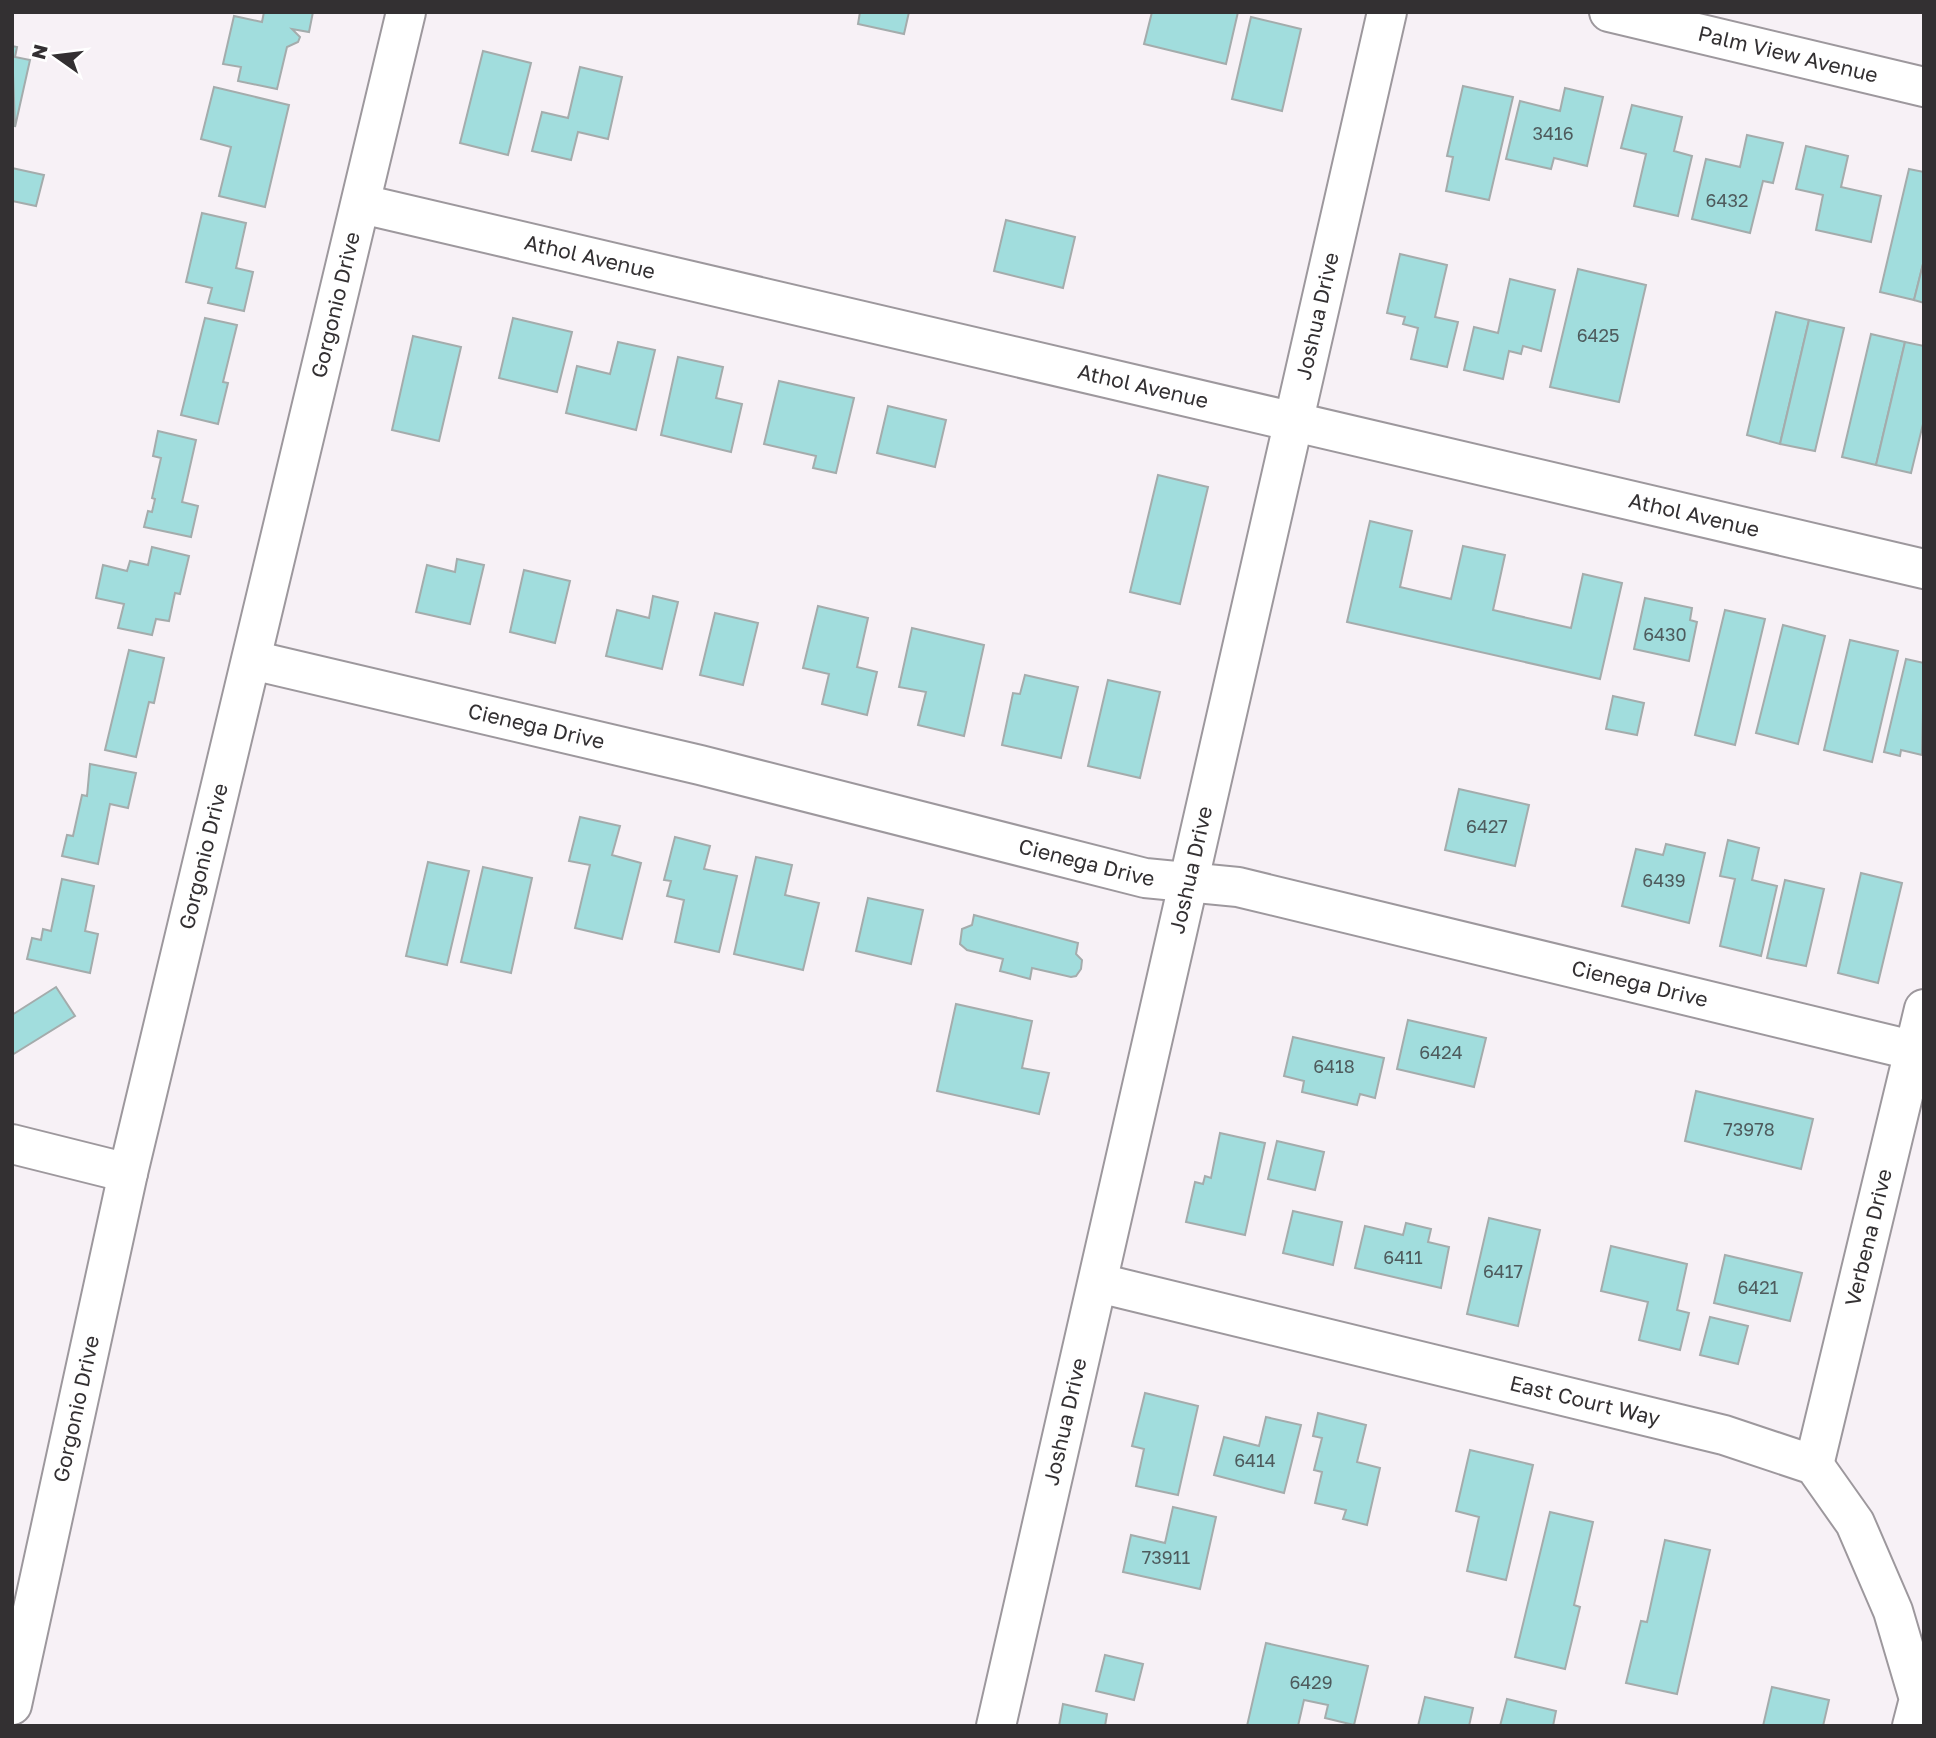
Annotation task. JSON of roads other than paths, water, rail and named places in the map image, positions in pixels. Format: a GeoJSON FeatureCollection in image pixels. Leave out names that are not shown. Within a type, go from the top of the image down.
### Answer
{"type":"FeatureCollection","features":[{"type":"Feature","properties":{"kind":"street","name":"Gorgonio Drive"},"geometry":{"type":"LineString","coordinates":[[12,1705],[128,1173],[406,12]]}},
{"type":"Feature","properties":{"kind":"street","name":"Joshua Drive"},"geometry":{"type":"LineString","coordinates":[[996,1726],[1191,882],[1387,12]]}},
{"type":"Feature","properties":{"kind":"street","name":"Palm View Avenue"},"geometry":{"type":"LineString","coordinates":[[1609,12],[1924,87]]}},
{"type":"Feature","properties":{"kind":"street","name":"Athol Avenue"},"geometry":{"type":"LineString","coordinates":[[362,204],[1924,569]]}},
{"type":"Feature","properties":{"kind":"street","name":"Cienega Drive"},"geometry":{"type":"LineString","coordinates":[[252,660],[700,765],[1145,878],[1238,887],[1919,1051]]}},
{"type":"Feature","properties":{"kind":"street","name":"Verbena Drive"},"geometry":{"type":"LineString","coordinates":[[1815,1465],[1919,1051],[1924,1009]]}},
{"type":"Feature","properties":{"kind":"street"},"geometry":{"type":"LineString","coordinates":[[12,1144],[128,1173]]}},
{"type":"Feature","properties":{"kind":"street","name":"East Court Way"},"geometry":{"type":"LineString","coordinates":[[1099,1283],[1724,1435],[1815,1465]]}},
{"type":"Feature","properties":{"kind":"street"},"geometry":{"type":"LineString","coordinates":[[1815,1465],[1855,1523],[1893,1611],[1918,1708]]}}]}
